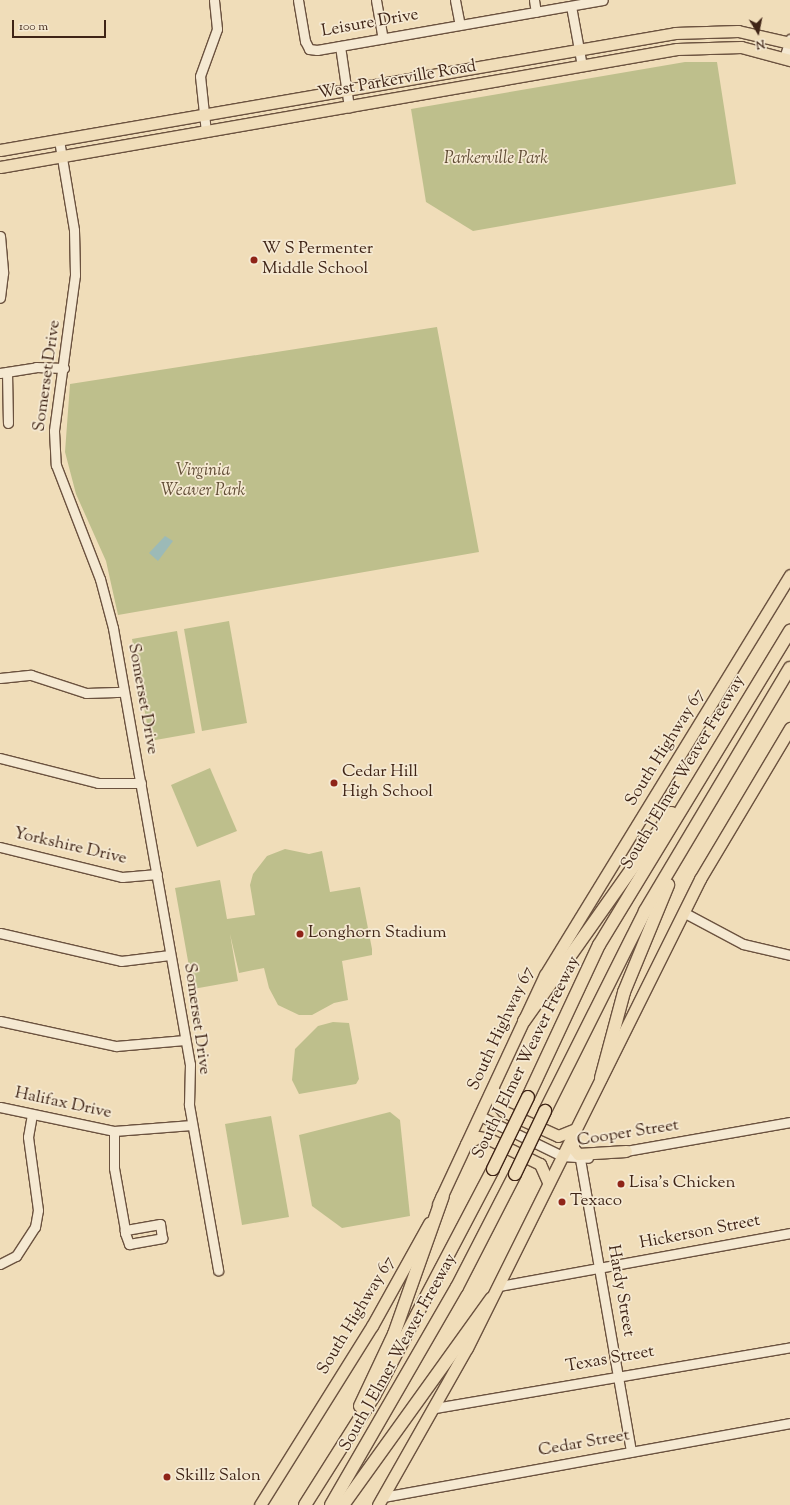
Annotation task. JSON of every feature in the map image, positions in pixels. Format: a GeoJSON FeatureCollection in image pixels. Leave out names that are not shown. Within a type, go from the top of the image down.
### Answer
{"type":"FeatureCollection","features":[{"type":"Feature","properties":{"kind":"highway"},"geometry":{"type":"LineString","coordinates":[[783,643],[790,620]]}},
{"type":"Feature","properties":{"kind":"highway","name":"South J Elmer Weaver Freeway"},"geometry":{"type":"LineString","coordinates":[[305,1505],[345,1440],[362,1418],[397,1354],[493,1169],[600,946],[790,631]]}},
{"type":"Feature","properties":{"kind":"highway","name":"South J Elmer Weaver Freeway"},"geometry":{"type":"LineString","coordinates":[[332,1505],[457,1287],[515,1174],[621,955],[681,849],[790,668]]}},
{"type":"Feature","properties":{"kind":"highway"},"geometry":{"type":"LineString","coordinates":[[757,723],[790,683]]}},
{"type":"Feature","properties":{"kind":"highway"},"geometry":{"type":"LineString","coordinates":[[524,1021],[674,809],[693,791]]}},
{"type":"Feature","properties":{"kind":"highway"},"geometry":{"type":"LineString","coordinates":[[601,1078],[614,1021],[638,952],[681,849]]}},
{"type":"Feature","properties":{"kind":"highway"},"geometry":{"type":"LineString","coordinates":[[345,1440],[394,1334],[443,1196]]}},
{"type":"Feature","properties":{"kind":"highway"},"geometry":{"type":"LineString","coordinates":[[342,1505],[491,1299]]}},
{"type":"Feature","properties":{"kind":"main road","name":"West Parkerville Road"},"geometry":{"type":"LineString","coordinates":[[0,150],[675,33],[738,31],[790,41]]}},
{"type":"Feature","properties":{"kind":"main road"},"geometry":{"type":"LineString","coordinates":[[675,33],[677,49]]}},
{"type":"Feature","properties":{"kind":"main road","name":"West Parkerville Road"},"geometry":{"type":"LineString","coordinates":[[0,167],[677,49],[741,47],[787,59]]}},
{"type":"Feature","properties":{"kind":"main road"},"geometry":{"type":"LineString","coordinates":[[385,101],[385,93],[392,88],[435,75]]}},
{"type":"Feature","properties":{"kind":"main road"},"geometry":{"type":"LineString","coordinates":[[245,125],[248,116],[256,111],[301,98]]}},
{"type":"Feature","properties":{"kind":"main road","name":"South Highway 67"},"geometry":{"type":"LineString","coordinates":[[260,1505],[372,1326],[443,1196],[545,975],[790,575]]}},
{"type":"Feature","properties":{"kind":"main road"},"geometry":{"type":"LineString","coordinates":[[380,1501],[435,1408],[499,1286],[548,1182],[683,912],[718,846],[790,728]]}},
{"type":"Feature","properties":{"kind":"main road"},"geometry":{"type":"LineString","coordinates":[[493,1089],[496,1104],[503,1111],[558,1136],[575,1129]]}},
{"type":"Feature","properties":{"kind":"main road"},"geometry":{"type":"LineString","coordinates":[[575,1129],[573,1144],[578,1154],[626,1151]]}},
{"type":"Feature","properties":{"kind":"main road"},"geometry":{"type":"LineString","coordinates":[[466,1144],[478,1137],[489,1139],[540,1164],[548,1182]]}},
{"type":"Feature","properties":{"kind":"street"},"geometry":{"type":"LineString","coordinates":[[206,132],[202,115],[200,76],[217,29],[214,0]]}},
{"type":"Feature","properties":{"kind":"street","name":"Leisure Drive"},"geometry":{"type":"LineString","coordinates":[[298,0],[309,49],[340,46],[603,0]]}},
{"type":"Feature","properties":{"kind":"street"},"geometry":{"type":"LineString","coordinates":[[376,0],[383,38]]}},
{"type":"Feature","properties":{"kind":"street"},"geometry":{"type":"LineString","coordinates":[[455,0],[460,25]]}},
{"type":"Feature","properties":{"kind":"street"},"geometry":{"type":"LineString","coordinates":[[534,0],[536,12]]}},
{"type":"Feature","properties":{"kind":"street"},"geometry":{"type":"LineString","coordinates":[[571,6],[582,66]]}},
{"type":"Feature","properties":{"kind":"street","name":"West Parkerville Road"},"geometry":{"type":"LineString","coordinates":[[787,59],[790,41]]}},
{"type":"Feature","properties":{"kind":"street"},"geometry":{"type":"LineString","coordinates":[[340,46],[348,107]]}},
{"type":"Feature","properties":{"kind":"street","name":"Somerset Drive"},"geometry":{"type":"LineString","coordinates":[[59,140],[74,230],[75,269],[64,368],[54,431],[56,465],[100,579],[124,692],[185,1040],[192,1125],[218,1270]]}},
{"type":"Feature","properties":{"kind":"street"},"geometry":{"type":"LineString","coordinates":[[0,236],[3,273],[0,298]]}},
{"type":"Feature","properties":{"kind":"street"},"geometry":{"type":"LineString","coordinates":[[8,423],[4,373],[64,368]]}},
{"type":"Feature","properties":{"kind":"street"},"geometry":{"type":"LineString","coordinates":[[0,678],[30,675],[86,693],[124,692]]}},
{"type":"Feature","properties":{"kind":"street"},"geometry":{"type":"LineString","coordinates":[[0,758],[98,783],[141,783]]}},
{"type":"Feature","properties":{"kind":"street","name":"Yorkshire Drive"},"geometry":{"type":"LineString","coordinates":[[0,847],[122,877],[157,874]]}},
{"type":"Feature","properties":{"kind":"street"},"geometry":{"type":"LineString","coordinates":[[683,912],[739,942],[790,955]]}},
{"type":"Feature","properties":{"kind":"street"},"geometry":{"type":"LineString","coordinates":[[0,933],[121,961],[170,955]]}},
{"type":"Feature","properties":{"kind":"street"},"geometry":{"type":"LineString","coordinates":[[0,1021],[116,1046],[185,1040]]}},
{"type":"Feature","properties":{"kind":"street","name":"Halifax Drive"},"geometry":{"type":"LineString","coordinates":[[0,1107],[114,1131],[192,1125]]}},
{"type":"Feature","properties":{"kind":"street"},"geometry":{"type":"LineString","coordinates":[[0,1264],[16,1256],[35,1227],[38,1210],[28,1137],[32,1114]]}},
{"type":"Feature","properties":{"kind":"street","name":"Cooper Street"},"geometry":{"type":"LineString","coordinates":[[480,1116],[562,1156],[580,1159],[790,1122]]}},
{"type":"Feature","properties":{"kind":"street"},"geometry":{"type":"LineString","coordinates":[[114,1131],[114,1168],[125,1230]]}},
{"type":"Feature","properties":{"kind":"street","name":"Hardy Street"},"geometry":{"type":"LineString","coordinates":[[580,1159],[631,1452]]}},
{"type":"Feature","properties":{"kind":"street","name":"Hickerson Street"},"geometry":{"type":"LineString","coordinates":[[499,1286],[600,1269],[790,1233]]}},
{"type":"Feature","properties":{"kind":"street","name":"Texas Street"},"geometry":{"type":"LineString","coordinates":[[435,1408],[618,1374],[790,1347]]}},
{"type":"Feature","properties":{"kind":"street","name":"Cedar Street"},"geometry":{"type":"LineString","coordinates":[[380,1501],[631,1452],[790,1423]]}},
{"type":"Feature","properties":{"kind":"green space","name":"Parkerville Park"},"geometry":{"type":"Polygon","coordinates":[[[685,62],[717,62],[736,184],[473,231],[426,202],[411,109],[685,62]]]}},
{"type":"Feature","properties":{"kind":"green space","name":"Virginia Weaver Park"},"geometry":{"type":"Polygon","coordinates":[[[437,327],[479,552],[118,615],[106,561],[76,494],[65,452],[70,384],[437,327]]]}},
{"type":"Feature","properties":{"kind":"green space"},"geometry":{"type":"Polygon","coordinates":[[[229,621],[247,723],[202,731],[184,629],[229,621]]]}},
{"type":"Feature","properties":{"kind":"green space"},"geometry":{"type":"Polygon","coordinates":[[[177,631],[195,733],[150,741],[132,639],[177,631]]]}},
{"type":"Feature","properties":{"kind":"green space"},"geometry":{"type":"Polygon","coordinates":[[[210,768],[237,831],[197,847],[171,785],[210,768]]]}},
{"type":"Feature","properties":{"kind":"green space","name":"Longhorn Stadium"},"geometry":{"type":"Polygon","coordinates":[[[285,849],[309,854],[322,851],[330,892],[360,887],[372,949],[372,955],[342,961],[348,1000],[334,1003],[312,1015],[299,1015],[278,1005],[269,988],[264,968],[239,973],[230,934],[238,981],[193,989],[175,888],[220,880],[227,919],[255,915],[250,885],[253,874],[267,856],[285,849]]]}},
{"type":"Feature","properties":{"kind":"green space"},"geometry":{"type":"Polygon","coordinates":[[[333,1022],[349,1023],[359,1079],[356,1084],[299,1094],[292,1080],[295,1049],[318,1026],[333,1022]]]}},
{"type":"Feature","properties":{"kind":"green space"},"geometry":{"type":"Polygon","coordinates":[[[390,1112],[400,1120],[410,1216],[342,1228],[312,1206],[299,1135],[390,1112]]]}},
{"type":"Feature","properties":{"kind":"green space"},"geometry":{"type":"Polygon","coordinates":[[[271,1116],[289,1217],[242,1225],[225,1124],[271,1116]]]}},
{"type":"Feature","properties":{"kind":"water"},"geometry":{"type":"Polygon","coordinates":[[[165,536],[173,541],[158,561],[149,553],[165,536]]]}},
{"type":"Feature","properties":{"kind":"place","name":"W S Permenter Middle School"},"geometry":{"type":"Point","coordinates":[254,260]}},
{"type":"Feature","properties":{"kind":"place","name":"Cedar Hill High School"},"geometry":{"type":"Point","coordinates":[334,783]}},
{"type":"Feature","properties":{"kind":"place","name":"Longhorn Stadium"},"geometry":{"type":"Point","coordinates":[300,934]}},
{"type":"Feature","properties":{"kind":"place","name":"Lisa's Chicken"},"geometry":{"type":"Point","coordinates":[621,1184]}},
{"type":"Feature","properties":{"kind":"place","name":"Texaco"},"geometry":{"type":"Point","coordinates":[562,1202]}},
{"type":"Feature","properties":{"kind":"place","name":"Skillz Salon"},"geometry":{"type":"Point","coordinates":[167,1477]}}]}
